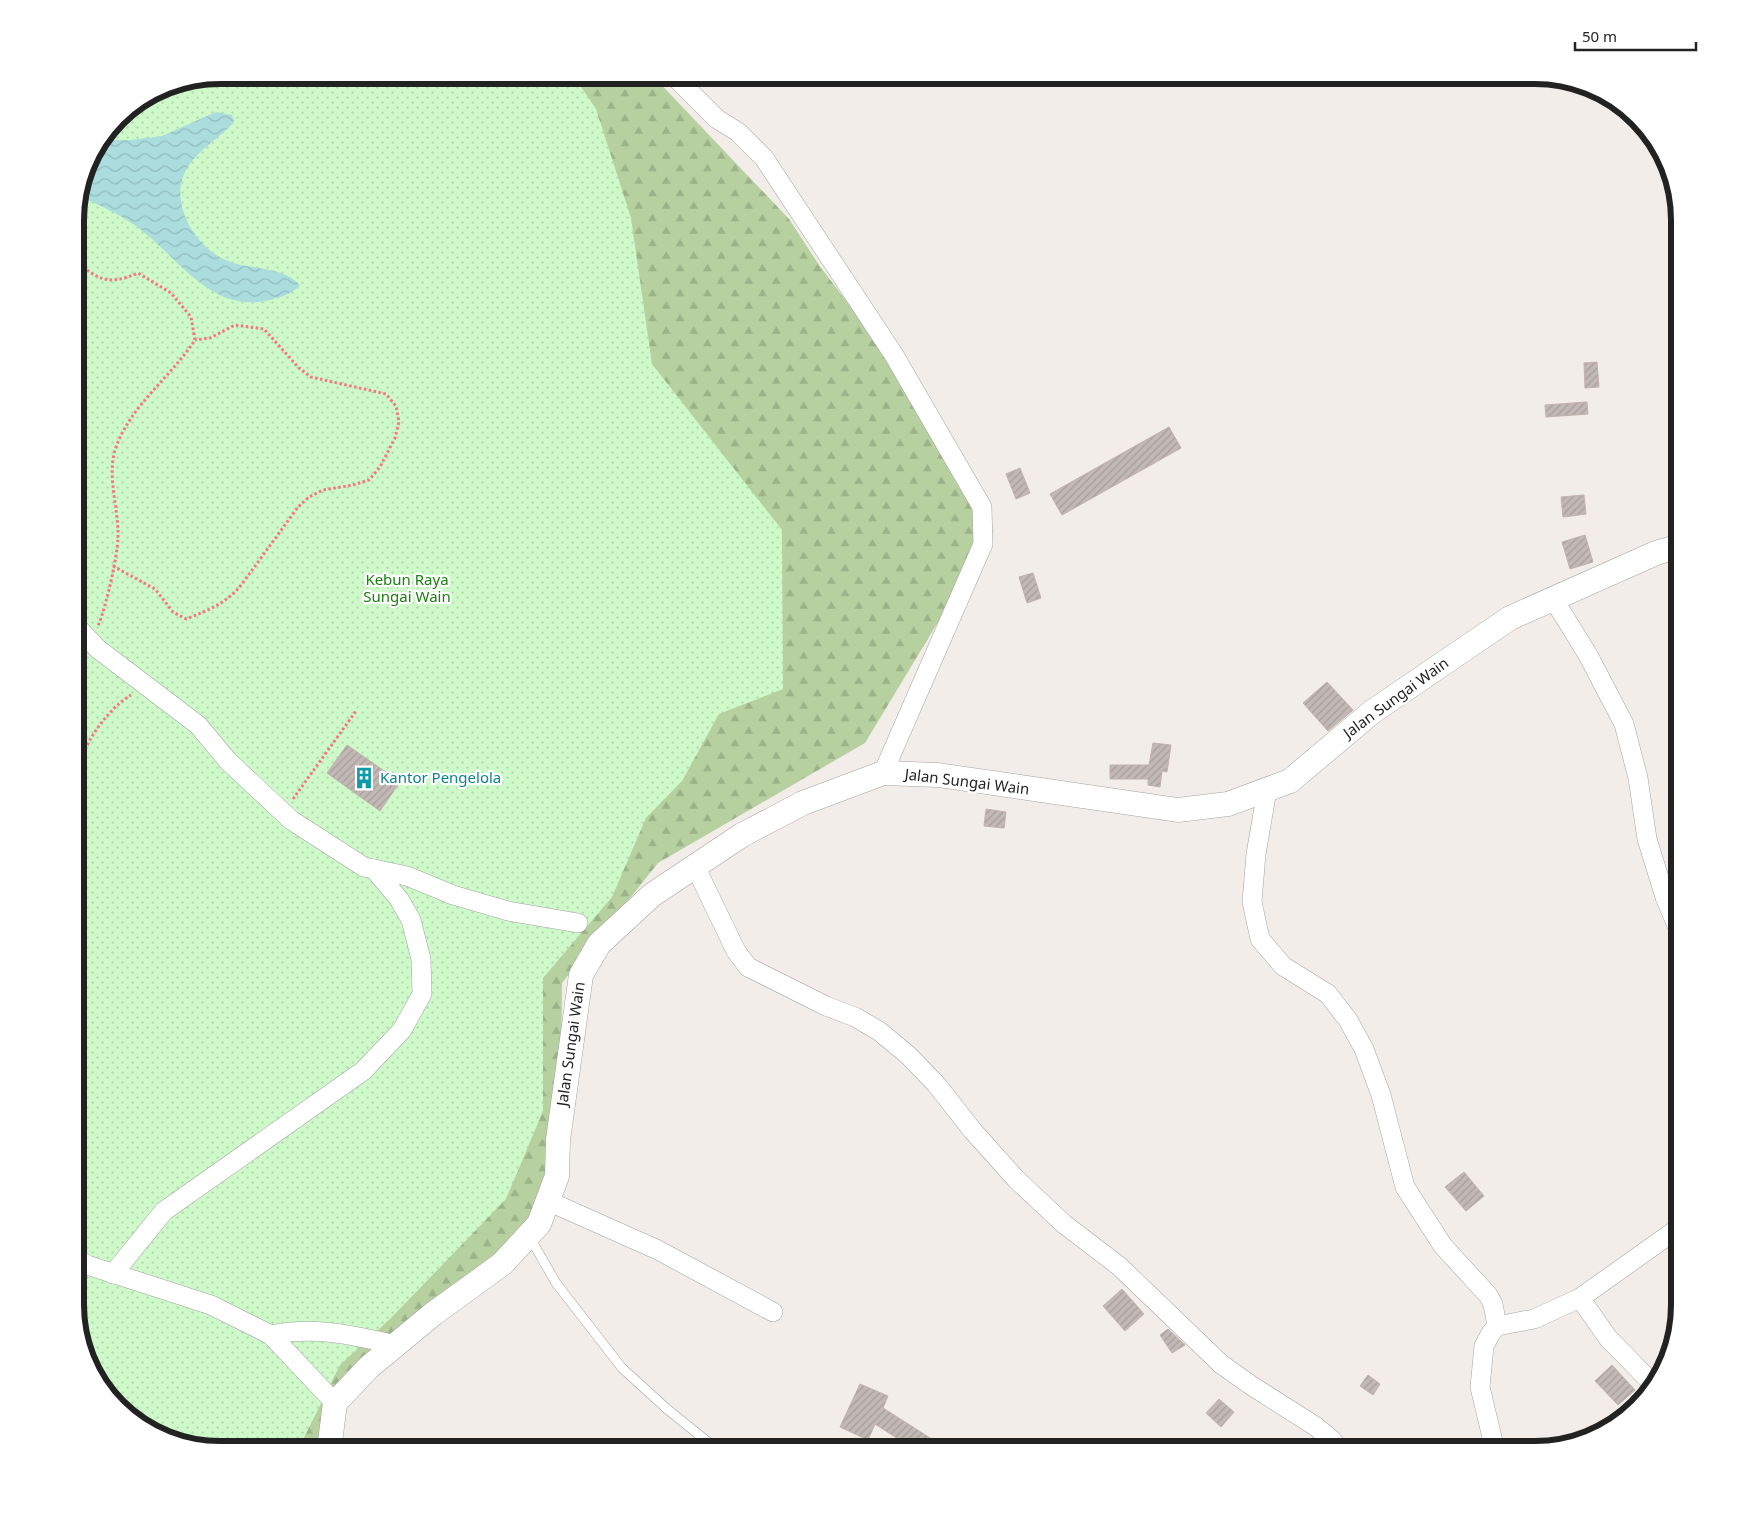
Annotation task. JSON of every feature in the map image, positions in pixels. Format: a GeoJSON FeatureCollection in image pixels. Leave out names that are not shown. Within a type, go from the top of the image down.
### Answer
{"type":"FeatureCollection","features":[{"type":"Feature","properties":{"kind":"street"},"geometry":{"type":"LineString","coordinates":[[683,84],[717,119],[738,132],[764,158],[894,355],[982,507],[983,544],[883,773]]}},
{"type":"Feature","properties":{"kind":"street","name":"Jalan Sungai Wain"},"geometry":{"type":"LineString","coordinates":[[335,1403],[369,1367],[433,1314],[502,1264],[539,1224],[557,1176],[558,1140],[580,975],[599,944],[652,895],[742,835],[803,803],[883,773],[938,776],[1178,810],[1228,804],[1290,781],[1372,712],[1510,618],[1656,553],[1671,549]]}},
{"type":"Feature","properties":{"kind":"street"},"geometry":{"type":"LineString","coordinates":[[1554,600],[1588,655],[1624,724],[1638,778],[1646,839],[1671,911]]}},
{"type":"Feature","properties":{"kind":"street"},"geometry":{"type":"LineString","coordinates":[[84,634],[98,649],[198,725],[228,761],[291,820],[364,867],[407,876],[452,895],[508,911],[578,923]]}},
{"type":"Feature","properties":{"kind":"street"},"geometry":{"type":"LineString","coordinates":[[1267,790],[1256,854],[1252,902],[1260,939],[1283,966],[1328,994],[1348,1020],[1364,1049],[1381,1095],[1404,1188],[1443,1246],[1488,1295],[1493,1304],[1497,1326],[1484,1346],[1480,1387],[1493,1441]]}},
{"type":"Feature","properties":{"kind":"street"},"geometry":{"type":"LineString","coordinates":[[695,866],[736,951],[748,967],[826,1006],[855,1017],[879,1031],[908,1055],[936,1084],[973,1131],[1016,1179],[1064,1224],[1119,1266],[1221,1364],[1315,1426],[1331,1441]]}},
{"type":"Feature","properties":{"kind":"street"},"geometry":{"type":"LineString","coordinates":[[113,1274],[164,1211],[362,1071],[402,1030],[422,994],[420,959],[411,920],[399,899],[374,869]]}},
{"type":"Feature","properties":{"kind":"street"},"geometry":{"type":"LineString","coordinates":[[548,1201],[658,1250],[773,1312]]}},
{"type":"Feature","properties":{"kind":"street"},"geometry":{"type":"LineString","coordinates":[[1497,1326],[1534,1319],[1580,1298],[1671,1233]]}},
{"type":"Feature","properties":{"kind":"street"},"geometry":{"type":"LineString","coordinates":[[84,1263],[211,1305],[271,1335],[335,1403],[330,1441]]}},
{"type":"Feature","properties":{"kind":"street"},"geometry":{"type":"LineString","coordinates":[[1580,1298],[1608,1338],[1649,1380]]}},
{"type":"Feature","properties":{"kind":"street"},"geometry":{"type":"LineString","coordinates":[[271,1335],[292,1330],[336,1331],[396,1345]]}},
{"type":"Feature","properties":{"kind":"lane"},"geometry":{"type":"LineString","coordinates":[[528,1236],[556,1283],[622,1368],[667,1409],[707,1441]]}},
{"type":"Feature","properties":{"kind":"path"},"geometry":{"type":"LineString","coordinates":[[84,268],[95,276],[109,281],[124,279],[138,273],[171,293],[191,317],[194,340],[187,352],[127,421],[115,449],[112,477],[118,538],[104,613],[98,626],[84,631]]}},
{"type":"Feature","properties":{"kind":"path"},"geometry":{"type":"LineString","coordinates":[[113,566],[155,589],[173,612],[186,620],[220,606],[233,596],[298,507],[309,497],[323,490],[369,480],[380,467],[395,438],[399,422],[396,406],[386,394],[310,377],[299,368],[264,329],[235,325],[210,338],[194,340]]}},
{"type":"Feature","properties":{"kind":"path"},"geometry":{"type":"LineString","coordinates":[[84,754],[93,735],[122,700],[146,685]]}},
{"type":"Feature","properties":{"kind":"path"},"geometry":{"type":"LineString","coordinates":[[283,812],[356,711]]}},
{"type":"Feature","properties":{"kind":"green space","name":"Kebun Raya Sungai Wain"},"geometry":{"type":"Polygon","coordinates":[[[211,84],[661,84],[789,219],[819,265],[866,327],[993,531],[865,743],[658,863],[562,983],[560,1179],[527,1239],[352,1374],[325,1441],[211,1441],[193,1439],[159,1427],[135,1412],[112,1388],[98,1366],[88,1341],[84,1314],[84,211],[88,184],[95,166],[117,130],[130,117],[159,98],[193,86],[211,84]]]}},
{"type":"Feature","properties":{"kind":"green space","name":"Kebun Raya Sungai Wain"},"geometry":{"type":"Polygon","coordinates":[[[211,84],[579,84],[596,109],[631,218],[652,364],[782,530],[783,689],[719,714],[682,781],[646,818],[612,897],[543,978],[543,1111],[506,1199],[391,1318],[340,1365],[302,1441],[211,1441],[193,1439],[176,1434],[159,1427],[130,1408],[107,1381],[98,1366],[88,1341],[84,1314],[84,211],[88,184],[98,159],[107,144],[130,117],[159,98],[193,86],[211,84]]]}},
{"type":"Feature","properties":{"kind":"water"},"geometry":{"type":"Polygon","coordinates":[[[216,112],[232,115],[234,122],[200,152],[184,174],[181,200],[184,213],[197,237],[217,255],[237,264],[285,274],[300,285],[290,293],[270,300],[249,302],[230,299],[212,291],[196,280],[136,226],[86,199],[88,184],[94,168],[110,140],[131,140],[162,136],[216,112]]]}},
{"type":"Feature","properties":{"kind":"building"},"geometry":{"type":"Polygon","coordinates":[[[1597,362],[1599,387],[1585,388],[1584,363],[1597,362]]]}},
{"type":"Feature","properties":{"kind":"building"},"geometry":{"type":"Polygon","coordinates":[[[1587,402],[1588,414],[1546,417],[1545,405],[1587,402]]]}},
{"type":"Feature","properties":{"kind":"building"},"geometry":{"type":"Polygon","coordinates":[[[1169,427],[1181,448],[1062,515],[1050,494],[1169,427]]]}},
{"type":"Feature","properties":{"kind":"building"},"geometry":{"type":"Polygon","coordinates":[[[1020,468],[1030,493],[1016,499],[1006,474],[1020,468]]]}},
{"type":"Feature","properties":{"kind":"building"},"geometry":{"type":"Polygon","coordinates":[[[1584,495],[1586,514],[1563,517],[1561,497],[1584,495]]]}},
{"type":"Feature","properties":{"kind":"building"},"geometry":{"type":"Polygon","coordinates":[[[1585,535],[1593,562],[1570,569],[1562,542],[1585,535]]]}},
{"type":"Feature","properties":{"kind":"building"},"geometry":{"type":"Polygon","coordinates":[[[1033,573],[1041,598],[1027,603],[1019,577],[1033,573]]]}},
{"type":"Feature","properties":{"kind":"building"},"geometry":{"type":"Polygon","coordinates":[[[1327,682],[1353,710],[1328,731],[1303,703],[1327,682]]]}},
{"type":"Feature","properties":{"kind":"building"},"geometry":{"type":"Polygon","coordinates":[[[1153,743],[1171,745],[1167,772],[1162,771],[1160,787],[1148,785],[1148,779],[1110,779],[1110,765],[1149,765],[1153,743]]]}},
{"type":"Feature","properties":{"kind":"building","name":"Kantor Pengelola"},"geometry":{"type":"Polygon","coordinates":[[[347,745],[400,782],[380,811],[327,773],[347,745]]]}},
{"type":"Feature","properties":{"kind":"building"},"geometry":{"type":"Polygon","coordinates":[[[986,809],[1006,812],[1004,828],[984,826],[986,809]]]}},
{"type":"Feature","properties":{"kind":"building"},"geometry":{"type":"Polygon","coordinates":[[[1464,1172],[1484,1196],[1466,1211],[1445,1187],[1464,1172]]]}},
{"type":"Feature","properties":{"kind":"building"},"geometry":{"type":"Polygon","coordinates":[[[1122,1289],[1144,1314],[1125,1331],[1103,1306],[1122,1289]]]}},
{"type":"Feature","properties":{"kind":"building"},"geometry":{"type":"Polygon","coordinates":[[[1168,1329],[1185,1345],[1172,1353],[1160,1335],[1168,1329]]]}},
{"type":"Feature","properties":{"kind":"building"},"geometry":{"type":"Polygon","coordinates":[[[1612,1365],[1635,1390],[1618,1405],[1595,1381],[1612,1365]]]}},
{"type":"Feature","properties":{"kind":"building"},"geometry":{"type":"Polygon","coordinates":[[[1368,1375],[1380,1384],[1373,1395],[1360,1386],[1368,1375]]]}},
{"type":"Feature","properties":{"kind":"building"},"geometry":{"type":"Polygon","coordinates":[[[860,1384],[888,1396],[883,1408],[935,1441],[901,1441],[875,1424],[868,1440],[840,1427],[860,1384]]]}},
{"type":"Feature","properties":{"kind":"building"},"geometry":{"type":"Polygon","coordinates":[[[1219,1399],[1234,1412],[1221,1427],[1206,1413],[1219,1399]]]}},
{"type":"Feature","properties":{"kind":"place","name":"Kantor Pengelola"},"geometry":{"type":"Point","coordinates":[364,778]}}]}
